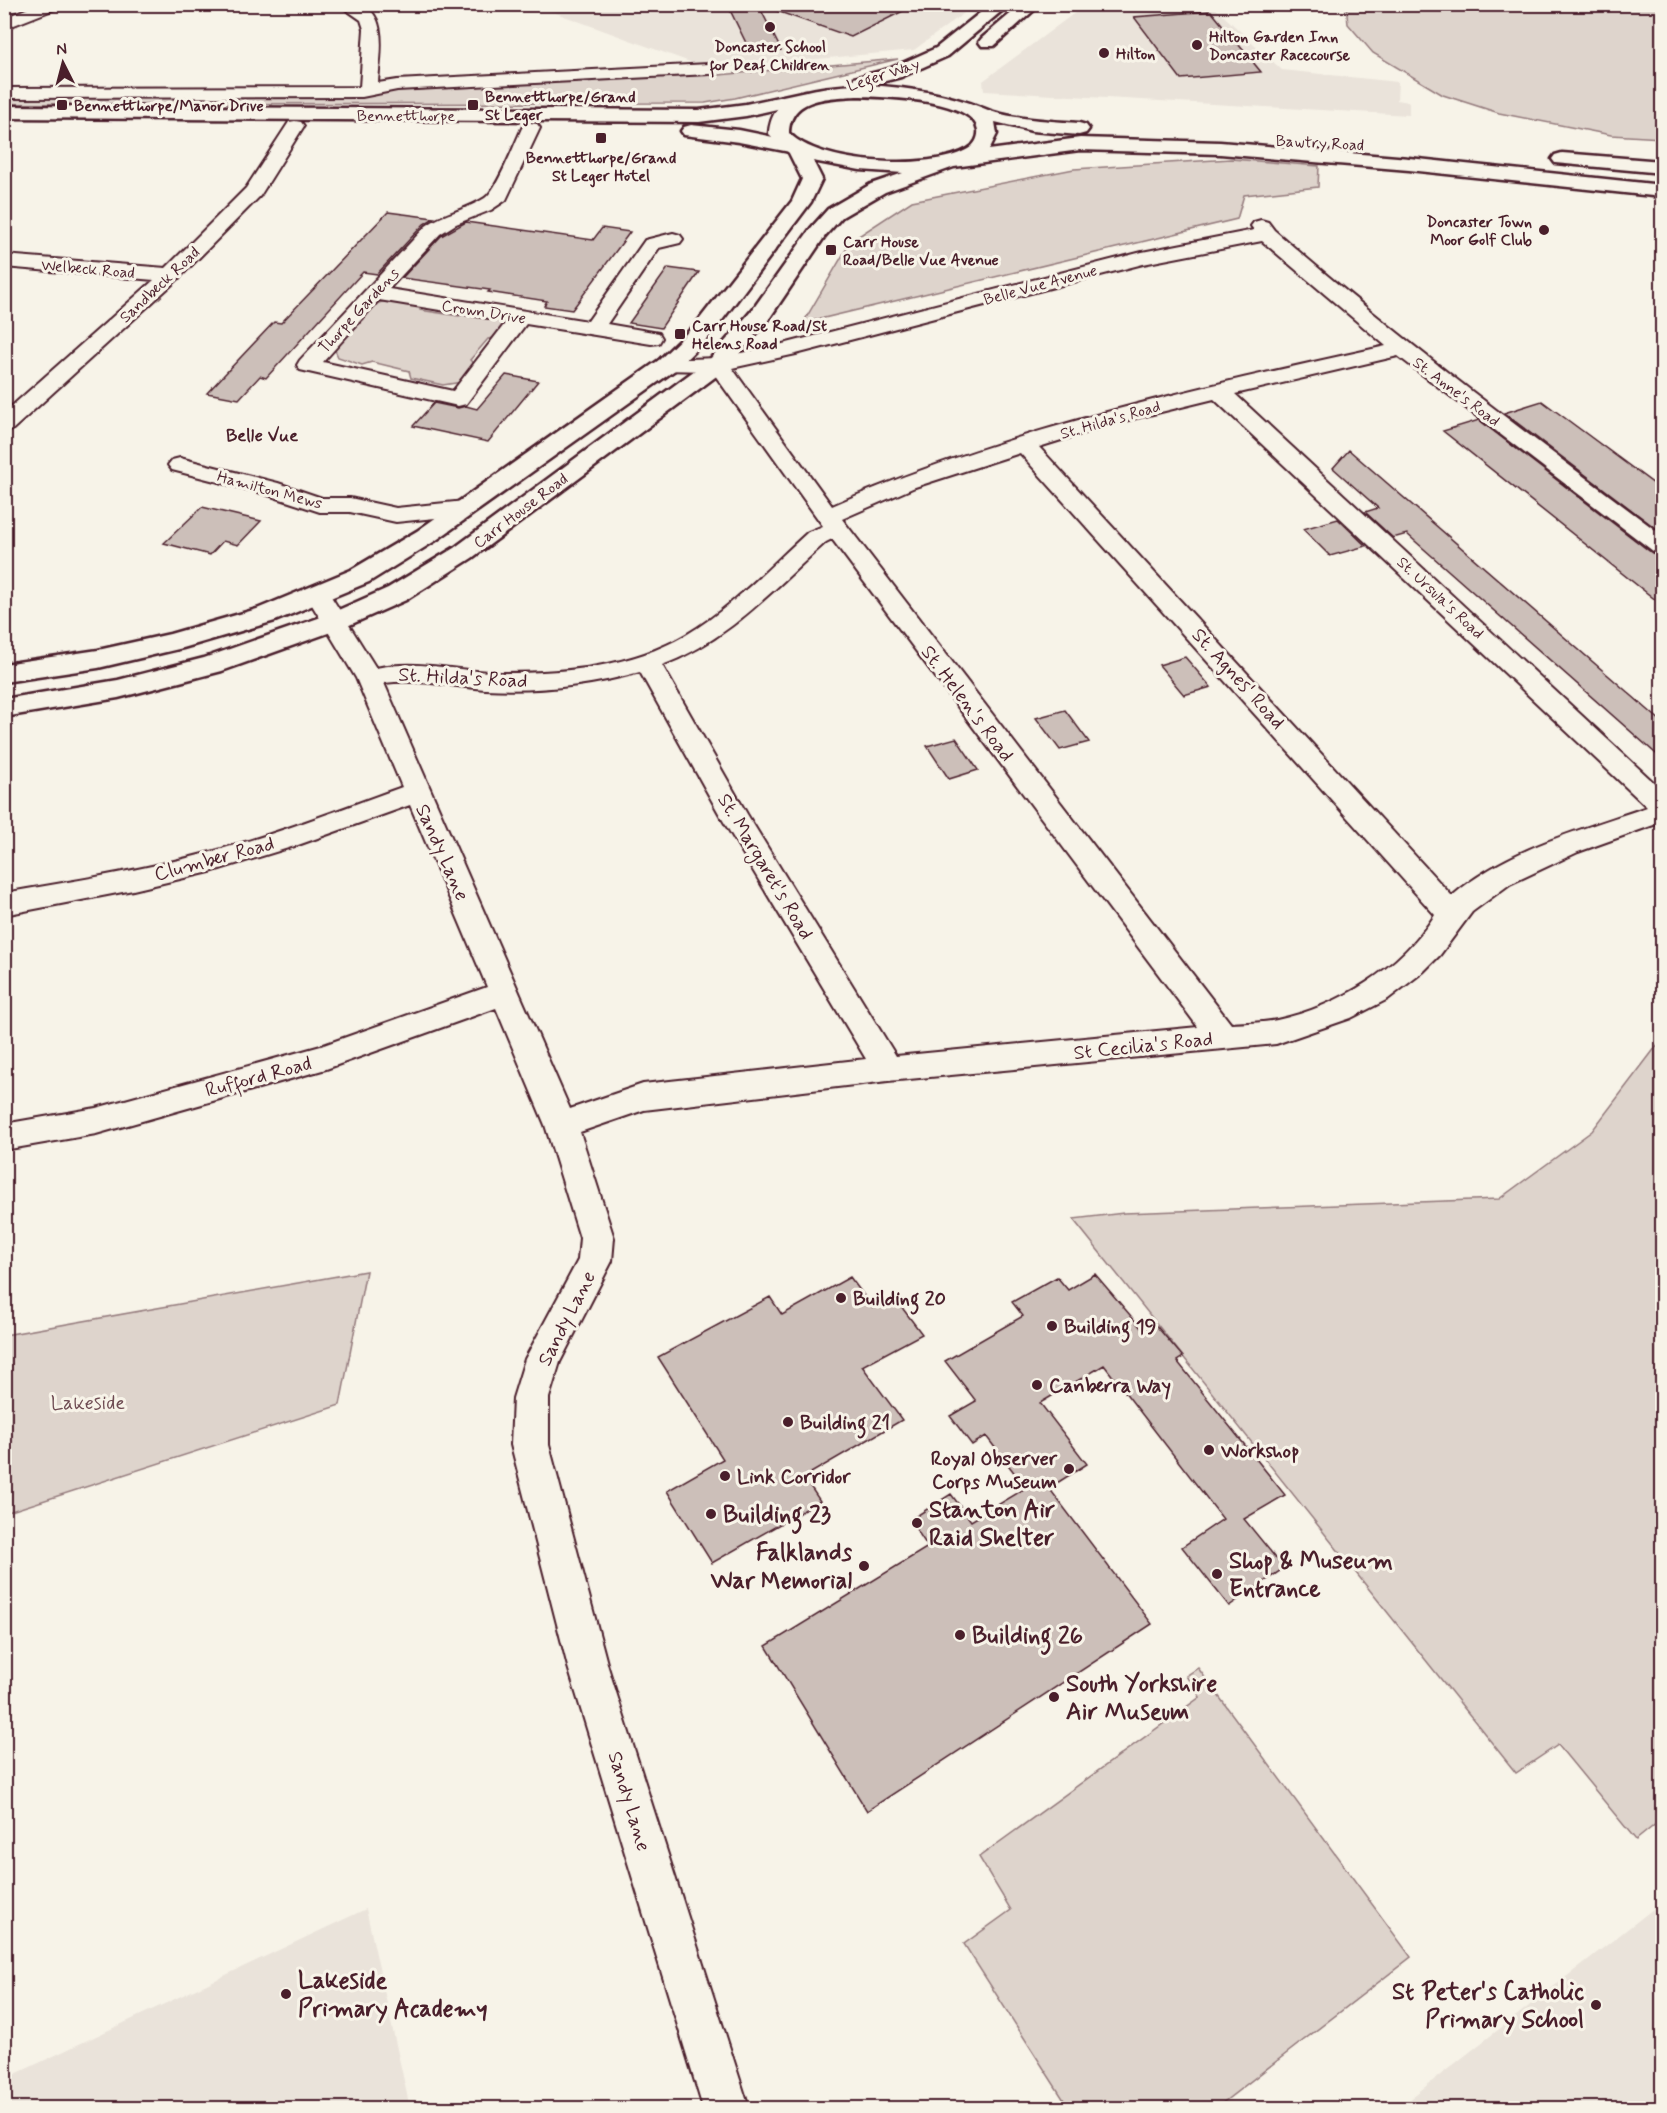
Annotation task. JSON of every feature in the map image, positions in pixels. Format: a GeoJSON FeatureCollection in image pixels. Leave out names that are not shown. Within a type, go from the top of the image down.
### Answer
{"type":"FeatureCollection","features":[{"type":"Feature","properties":{"kind":"main road","name":"Leger Way"},"geometry":{"type":"LineString","coordinates":[[812,95],[895,73],[942,52],[1002,4]]}},
{"type":"Feature","properties":{"kind":"main road"},"geometry":{"type":"LineString","coordinates":[[976,51],[1033,4]]}},
{"type":"Feature","properties":{"kind":"main road","name":"Leger Way"},"geometry":{"type":"LineString","coordinates":[[942,78],[943,87],[969,109]]}},
{"type":"Feature","properties":{"kind":"main road","name":"Bawtry Road"},"geometry":{"type":"LineString","coordinates":[[812,95],[856,90],[897,92],[934,97],[969,109],[1032,125],[1083,130],[1452,150]]}},
{"type":"Feature","properties":{"kind":"main road","name":"Bennetthorpe"},"geometry":{"type":"LineString","coordinates":[[4,112],[699,116],[746,110],[812,95]]}},
{"type":"Feature","properties":{"kind":"main road"},"geometry":{"type":"LineString","coordinates":[[793,148],[779,134],[777,122],[784,111],[812,95]]}},
{"type":"Feature","properties":{"kind":"main road"},"geometry":{"type":"LineString","coordinates":[[952,163],[983,147],[989,131],[987,122],[969,109]]}},
{"type":"Feature","properties":{"kind":"main road","name":"Bennetthorpe"},"geometry":{"type":"LineString","coordinates":[[4,124],[531,128],[713,132],[793,148],[829,159],[866,165],[906,167],[952,163]]}},
{"type":"Feature","properties":{"kind":"main road","name":"Bawtry Road"},"geometry":{"type":"LineString","coordinates":[[952,163],[1024,150],[1080,144],[1220,148],[1409,164],[1662,191]]}},
{"type":"Feature","properties":{"kind":"main road","name":"Carr House Road"},"geometry":{"type":"LineString","coordinates":[[4,708],[118,689],[212,665],[327,608],[360,576],[465,508],[667,365],[703,330],[801,202],[812,179],[793,148]]}},
{"type":"Feature","properties":{"kind":"main road","name":"Bawtry Road"},"geometry":{"type":"LineString","coordinates":[[852,202],[995,167],[1080,154],[1220,148]]}},
{"type":"Feature","properties":{"kind":"main road"},"geometry":{"type":"LineString","coordinates":[[1547,157],[1662,167]]}},
{"type":"Feature","properties":{"kind":"main road","name":"Carr House Road"},"geometry":{"type":"LineString","coordinates":[[4,673],[98,659],[174,642],[266,615],[327,608],[397,594],[463,554],[718,364],[761,314],[818,232],[835,213],[878,188],[952,163]]}},
{"type":"Feature","properties":{"kind":"street"},"geometry":{"type":"LineString","coordinates":[[4,24],[54,4]]}},
{"type":"Feature","properties":{"kind":"street"},"geometry":{"type":"LineString","coordinates":[[346,4],[368,17],[372,29],[369,91]]}},
{"type":"Feature","properties":{"kind":"street","name":"Bennetthorpe"},"geometry":{"type":"LineString","coordinates":[[4,93],[292,94],[369,91],[397,85],[709,69]]}},
{"type":"Feature","properties":{"kind":"street","name":"Sandbeck Road"},"geometry":{"type":"LineString","coordinates":[[4,425],[171,275],[253,192],[295,126]]}},
{"type":"Feature","properties":{"kind":"street","name":"Thorpe Gardens"},"geometry":{"type":"LineString","coordinates":[[521,317],[458,399],[308,365],[444,221],[492,202],[499,196],[531,128]]}},
{"type":"Feature","properties":{"kind":"street","name":"Belle Vue Avenue"},"geometry":{"type":"LineString","coordinates":[[667,365],[718,364],[816,342],[1142,258],[1263,230]]}},
{"type":"Feature","properties":{"kind":"street","name":"St. Anne's Road"},"geometry":{"type":"LineString","coordinates":[[1263,230],[1332,293],[1401,349],[1662,546]]}},
{"type":"Feature","properties":{"kind":"street"},"geometry":{"type":"LineString","coordinates":[[593,329],[652,244],[674,239]]}},
{"type":"Feature","properties":{"kind":"street","name":"Welbeck Road"},"geometry":{"type":"LineString","coordinates":[[4,261],[171,275]]}},
{"type":"Feature","properties":{"kind":"street","name":"Crown Drive"},"geometry":{"type":"LineString","coordinates":[[374,293],[651,338]]}},
{"type":"Feature","properties":{"kind":"street"},"geometry":{"type":"LineString","coordinates":[[803,323],[816,342]]}},
{"type":"Feature","properties":{"kind":"street","name":"St. Hilda's Road"},"geometry":{"type":"LineString","coordinates":[[369,678],[401,671],[500,681],[545,680],[586,676],[647,662],[686,645],[717,626],[832,523],[907,482],[1108,418],[1218,390],[1401,349]]}},
{"type":"Feature","properties":{"kind":"street","name":"St. Helen's Road"},"geometry":{"type":"LineString","coordinates":[[718,364],[832,523],[1223,1037]]}},
{"type":"Feature","properties":{"kind":"street","name":"St. Ursula's Road"},"geometry":{"type":"LineString","coordinates":[[1218,390],[1662,805]]}},
{"type":"Feature","properties":{"kind":"street","name":"St. Agnes' Road"},"geometry":{"type":"LineString","coordinates":[[1024,444],[1193,627],[1451,914]]}},
{"type":"Feature","properties":{"kind":"street","name":"Hamilton Mews"},"geometry":{"type":"LineString","coordinates":[[180,465],[270,488],[320,505],[350,504],[396,515],[465,508]]}},
{"type":"Feature","properties":{"kind":"street"},"geometry":{"type":"LineString","coordinates":[[396,515],[404,530],[404,549]]}},
{"type":"Feature","properties":{"kind":"street","name":"Sandy Lane"},"geometry":{"type":"LineString","coordinates":[[327,608],[369,678],[505,993],[561,1125],[597,1238],[595,1261],[543,1359],[531,1398],[530,1445],[588,1667],[726,2109]]}},
{"type":"Feature","properties":{"kind":"street","name":"St. Margaret's Road"},"geometry":{"type":"LineString","coordinates":[[647,662],[735,817],[888,1069]]}},
{"type":"Feature","properties":{"kind":"street","name":"Clumber Road"},"geometry":{"type":"LineString","coordinates":[[4,904],[94,888],[210,862],[280,841],[417,792]]}},
{"type":"Feature","properties":{"kind":"street","name":"St Cecilia's Road"},"geometry":{"type":"LineString","coordinates":[[561,1125],[643,1097],[888,1069],[1276,1032],[1320,1019],[1364,1000],[1406,972],[1432,943],[1451,914],[1477,891],[1508,872],[1548,854],[1662,812]]}},
{"type":"Feature","properties":{"kind":"street","name":"Rufford Road"},"geometry":{"type":"LineString","coordinates":[[4,1137],[96,1121],[326,1057],[505,993]]}},
{"type":"Feature","properties":{"kind":"shaded area","name":"Doncaster School for Deaf Children"},"geometry":{"type":"Polygon","coordinates":[[[534,5],[975,5],[914,50],[709,69],[534,5]]]}},
{"type":"Feature","properties":{"kind":"shaded area"},"geometry":{"type":"Polygon","coordinates":[[[1084,6],[1130,11],[1214,7],[1282,70],[1398,82],[1397,100],[1409,102],[1409,115],[984,91],[983,81],[1084,6]]]}},
{"type":"Feature","properties":{"kind":"shaded area","name":"St Peter's Catholic Primary School"},"geometry":{"type":"Polygon","coordinates":[[[1662,1902],[1662,2108],[1398,2108],[1662,1902]]]}},
{"type":"Feature","properties":{"kind":"shaded area","name":"Lakeside Primary Academy"},"geometry":{"type":"Polygon","coordinates":[[[366,1909],[410,2108],[5,2108],[4,2081],[7,2078],[366,1909]]]}},
{"type":"Feature","properties":{"kind":"green space"},"geometry":{"type":"Polygon","coordinates":[[[1346,5],[1662,5],[1662,138],[1611,135],[1499,113],[1443,95],[1373,53],[1348,24],[1346,5]]]}},
{"type":"Feature","properties":{"kind":"green space"},"geometry":{"type":"Polygon","coordinates":[[[898,59],[705,103],[5,104],[5,96],[305,98],[368,95],[388,89],[697,73],[719,75],[898,59]]]}},
{"type":"Feature","properties":{"kind":"green space"},"geometry":{"type":"Polygon","coordinates":[[[1231,159],[1319,166],[1318,187],[1244,195],[1237,219],[803,323],[851,241],[912,201],[1074,169],[1231,159]]]}},
{"type":"Feature","properties":{"kind":"green space"},"geometry":{"type":"Polygon","coordinates":[[[389,300],[420,304],[420,310],[459,316],[468,311],[511,322],[500,337],[488,339],[470,360],[476,366],[462,382],[443,385],[411,378],[409,371],[372,362],[362,365],[338,357],[332,343],[342,341],[364,319],[360,315],[372,305],[389,300]]]}},
{"type":"Feature","properties":{"kind":"green space"},"geometry":{"type":"Polygon","coordinates":[[[1662,1039],[1662,1819],[1636,1840],[1558,1745],[1516,1773],[1073,1219],[1124,1213],[1499,1199],[1592,1131],[1662,1039]]]}},
{"type":"Feature","properties":{"kind":"green space","name":"Lakeside"},"geometry":{"type":"Polygon","coordinates":[[[366,1271],[340,1405],[5,1513],[5,1335],[366,1271]]]}},
{"type":"Feature","properties":{"kind":"green space"},"geometry":{"type":"Polygon","coordinates":[[[1198,1668],[1411,1957],[1216,2108],[1069,2108],[964,1944],[1011,1910],[979,1857],[1200,1697],[1186,1676],[1198,1668]]]}},
{"type":"Feature","properties":{"kind":"building"},"geometry":{"type":"Polygon","coordinates":[[[727,4],[758,4],[781,50],[751,53],[727,4]]]}},
{"type":"Feature","properties":{"kind":"building"},"geometry":{"type":"Polygon","coordinates":[[[771,4],[917,4],[851,37],[771,9],[771,4]]]}},
{"type":"Feature","properties":{"kind":"building","name":"Hilton Garden Inn Doncaster Racecourse"},"geometry":{"type":"Polygon","coordinates":[[[1211,11],[1261,72],[1181,79],[1134,17],[1211,11]]]}},
{"type":"Feature","properties":{"kind":"building"},"geometry":{"type":"Polygon","coordinates":[[[388,212],[434,218],[424,224],[377,274],[363,272],[266,378],[260,376],[239,399],[207,393],[274,322],[281,323],[388,212]]]}},
{"type":"Feature","properties":{"kind":"building"},"geometry":{"type":"Polygon","coordinates":[[[466,222],[593,240],[602,228],[630,232],[572,310],[544,306],[547,301],[488,292],[490,290],[402,278],[441,236],[466,222]]]}},
{"type":"Feature","properties":{"kind":"building"},"geometry":{"type":"Polygon","coordinates":[[[668,268],[699,272],[661,328],[629,323],[668,268]]]}},
{"type":"Feature","properties":{"kind":"building"},"geometry":{"type":"Polygon","coordinates":[[[506,375],[538,381],[488,442],[413,426],[434,403],[477,409],[506,375]]]}},
{"type":"Feature","properties":{"kind":"building"},"geometry":{"type":"Polygon","coordinates":[[[1542,401],[1662,490],[1662,533],[1504,413],[1542,401]]]}},
{"type":"Feature","properties":{"kind":"building"},"geometry":{"type":"Polygon","coordinates":[[[1479,420],[1652,553],[1662,555],[1662,605],[1443,431],[1479,420]]]}},
{"type":"Feature","properties":{"kind":"building"},"geometry":{"type":"Polygon","coordinates":[[[1349,450],[1662,722],[1662,759],[1407,534],[1393,538],[1365,512],[1378,508],[1333,468],[1349,450]]]}},
{"type":"Feature","properties":{"kind":"building"},"geometry":{"type":"Polygon","coordinates":[[[202,507],[261,521],[238,545],[223,541],[210,555],[164,543],[202,507]]]}},
{"type":"Feature","properties":{"kind":"building"},"geometry":{"type":"Polygon","coordinates":[[[1338,519],[1366,546],[1330,556],[1303,529],[1338,519]]]}},
{"type":"Feature","properties":{"kind":"building"},"geometry":{"type":"Polygon","coordinates":[[[1185,657],[1211,687],[1184,695],[1159,665],[1185,657]]]}},
{"type":"Feature","properties":{"kind":"building"},"geometry":{"type":"Polygon","coordinates":[[[1065,710],[1089,742],[1060,750],[1036,718],[1065,710]]]}},
{"type":"Feature","properties":{"kind":"building"},"geometry":{"type":"Polygon","coordinates":[[[956,738],[978,770],[949,779],[927,746],[956,738]]]}},
{"type":"Feature","properties":{"kind":"building","name":"Building 26"},"geometry":{"type":"Polygon","coordinates":[[[1095,1274],[1142,1329],[1153,1322],[1183,1357],[1177,1361],[1285,1495],[1244,1519],[1284,1568],[1229,1606],[1182,1547],[1223,1519],[1104,1365],[1040,1403],[1087,1464],[1049,1488],[1152,1624],[867,1811],[766,1646],[928,1547],[910,1520],[951,1494],[971,1521],[1026,1488],[986,1436],[972,1445],[950,1416],[976,1401],[945,1361],[1023,1316],[1012,1302],[1057,1277],[1068,1290],[1095,1274]]]}},
{"type":"Feature","properties":{"kind":"building"},"geometry":{"type":"Polygon","coordinates":[[[850,1277],[873,1308],[894,1297],[922,1334],[862,1366],[902,1420],[804,1477],[820,1501],[712,1563],[667,1491],[723,1459],[658,1357],[770,1297],[782,1315],[850,1277]]]}},
{"type":"Feature","properties":{"kind":"place","name":"Doncaster School for Deaf Children"},"geometry":{"type":"Point","coordinates":[770,27]}},
{"type":"Feature","properties":{"kind":"place","name":"Hilton Garden Inn Doncaster Racecourse"},"geometry":{"type":"Point","coordinates":[1197,45]}},
{"type":"Feature","properties":{"kind":"place","name":"Hilton"},"geometry":{"type":"Point","coordinates":[1104,53]}},
{"type":"Feature","properties":{"kind":"place","name":"Bennetthorpe/Manor Drive"},"geometry":{"type":"Point","coordinates":[62,105]}},
{"type":"Feature","properties":{"kind":"place","name":"Bennetthorpe/Grand St Leger"},"geometry":{"type":"Point","coordinates":[473,105]}},
{"type":"Feature","properties":{"kind":"place","name":"Bennetthorpe/Grand St Leger Hotel"},"geometry":{"type":"Point","coordinates":[601,138]}},
{"type":"Feature","properties":{"kind":"place","name":"Doncaster Town Moor Golf Club"},"geometry":{"type":"Point","coordinates":[1544,230]}},
{"type":"Feature","properties":{"kind":"place","name":"Carr House Road/Belle Vue Avenue"},"geometry":{"type":"Point","coordinates":[831,250]}},
{"type":"Feature","properties":{"kind":"place","name":"Carr House Road/St Helens Road"},"geometry":{"type":"Point","coordinates":[680,334]}},
{"type":"Feature","properties":{"kind":"place","name":"Building 20"},"geometry":{"type":"Point","coordinates":[841,1298]}},
{"type":"Feature","properties":{"kind":"place","name":"Building 19"},"geometry":{"type":"Point","coordinates":[1052,1326]}},
{"type":"Feature","properties":{"kind":"place","name":"Canberra Way"},"geometry":{"type":"Point","coordinates":[1037,1385]}},
{"type":"Feature","properties":{"kind":"place","name":"Building 21"},"geometry":{"type":"Point","coordinates":[788,1422]}},
{"type":"Feature","properties":{"kind":"place","name":"Workshop"},"geometry":{"type":"Point","coordinates":[1209,1450]}},
{"type":"Feature","properties":{"kind":"place","name":"Royal Observer Corps Museum"},"geometry":{"type":"Point","coordinates":[1069,1469]}},
{"type":"Feature","properties":{"kind":"place","name":"Link Corridor"},"geometry":{"type":"Point","coordinates":[725,1476]}},
{"type":"Feature","properties":{"kind":"place","name":"Building 23"},"geometry":{"type":"Point","coordinates":[711,1514]}},
{"type":"Feature","properties":{"kind":"place","name":"Stanton Air Raid Shelter"},"geometry":{"type":"Point","coordinates":[917,1523]}},
{"type":"Feature","properties":{"kind":"place","name":"Falklands War Memorial"},"geometry":{"type":"Point","coordinates":[864,1566]}},
{"type":"Feature","properties":{"kind":"place","name":"Shop & Museum Entrance"},"geometry":{"type":"Point","coordinates":[1217,1574]}},
{"type":"Feature","properties":{"kind":"place","name":"Building 26"},"geometry":{"type":"Point","coordinates":[960,1635]}},
{"type":"Feature","properties":{"kind":"place","name":"South Yorkshire Air Museum"},"geometry":{"type":"Point","coordinates":[1054,1697]}},
{"type":"Feature","properties":{"kind":"place","name":"Lakeside Primary Academy"},"geometry":{"type":"Point","coordinates":[286,1994]}},
{"type":"Feature","properties":{"kind":"place","name":"St Peter's Catholic Primary School"},"geometry":{"type":"Point","coordinates":[1596,2005]}},
{"type":"Feature","properties":{"kind":"district","name":"Belle Vue"},"geometry":{"type":"Point","coordinates":[262,435]}}]}
